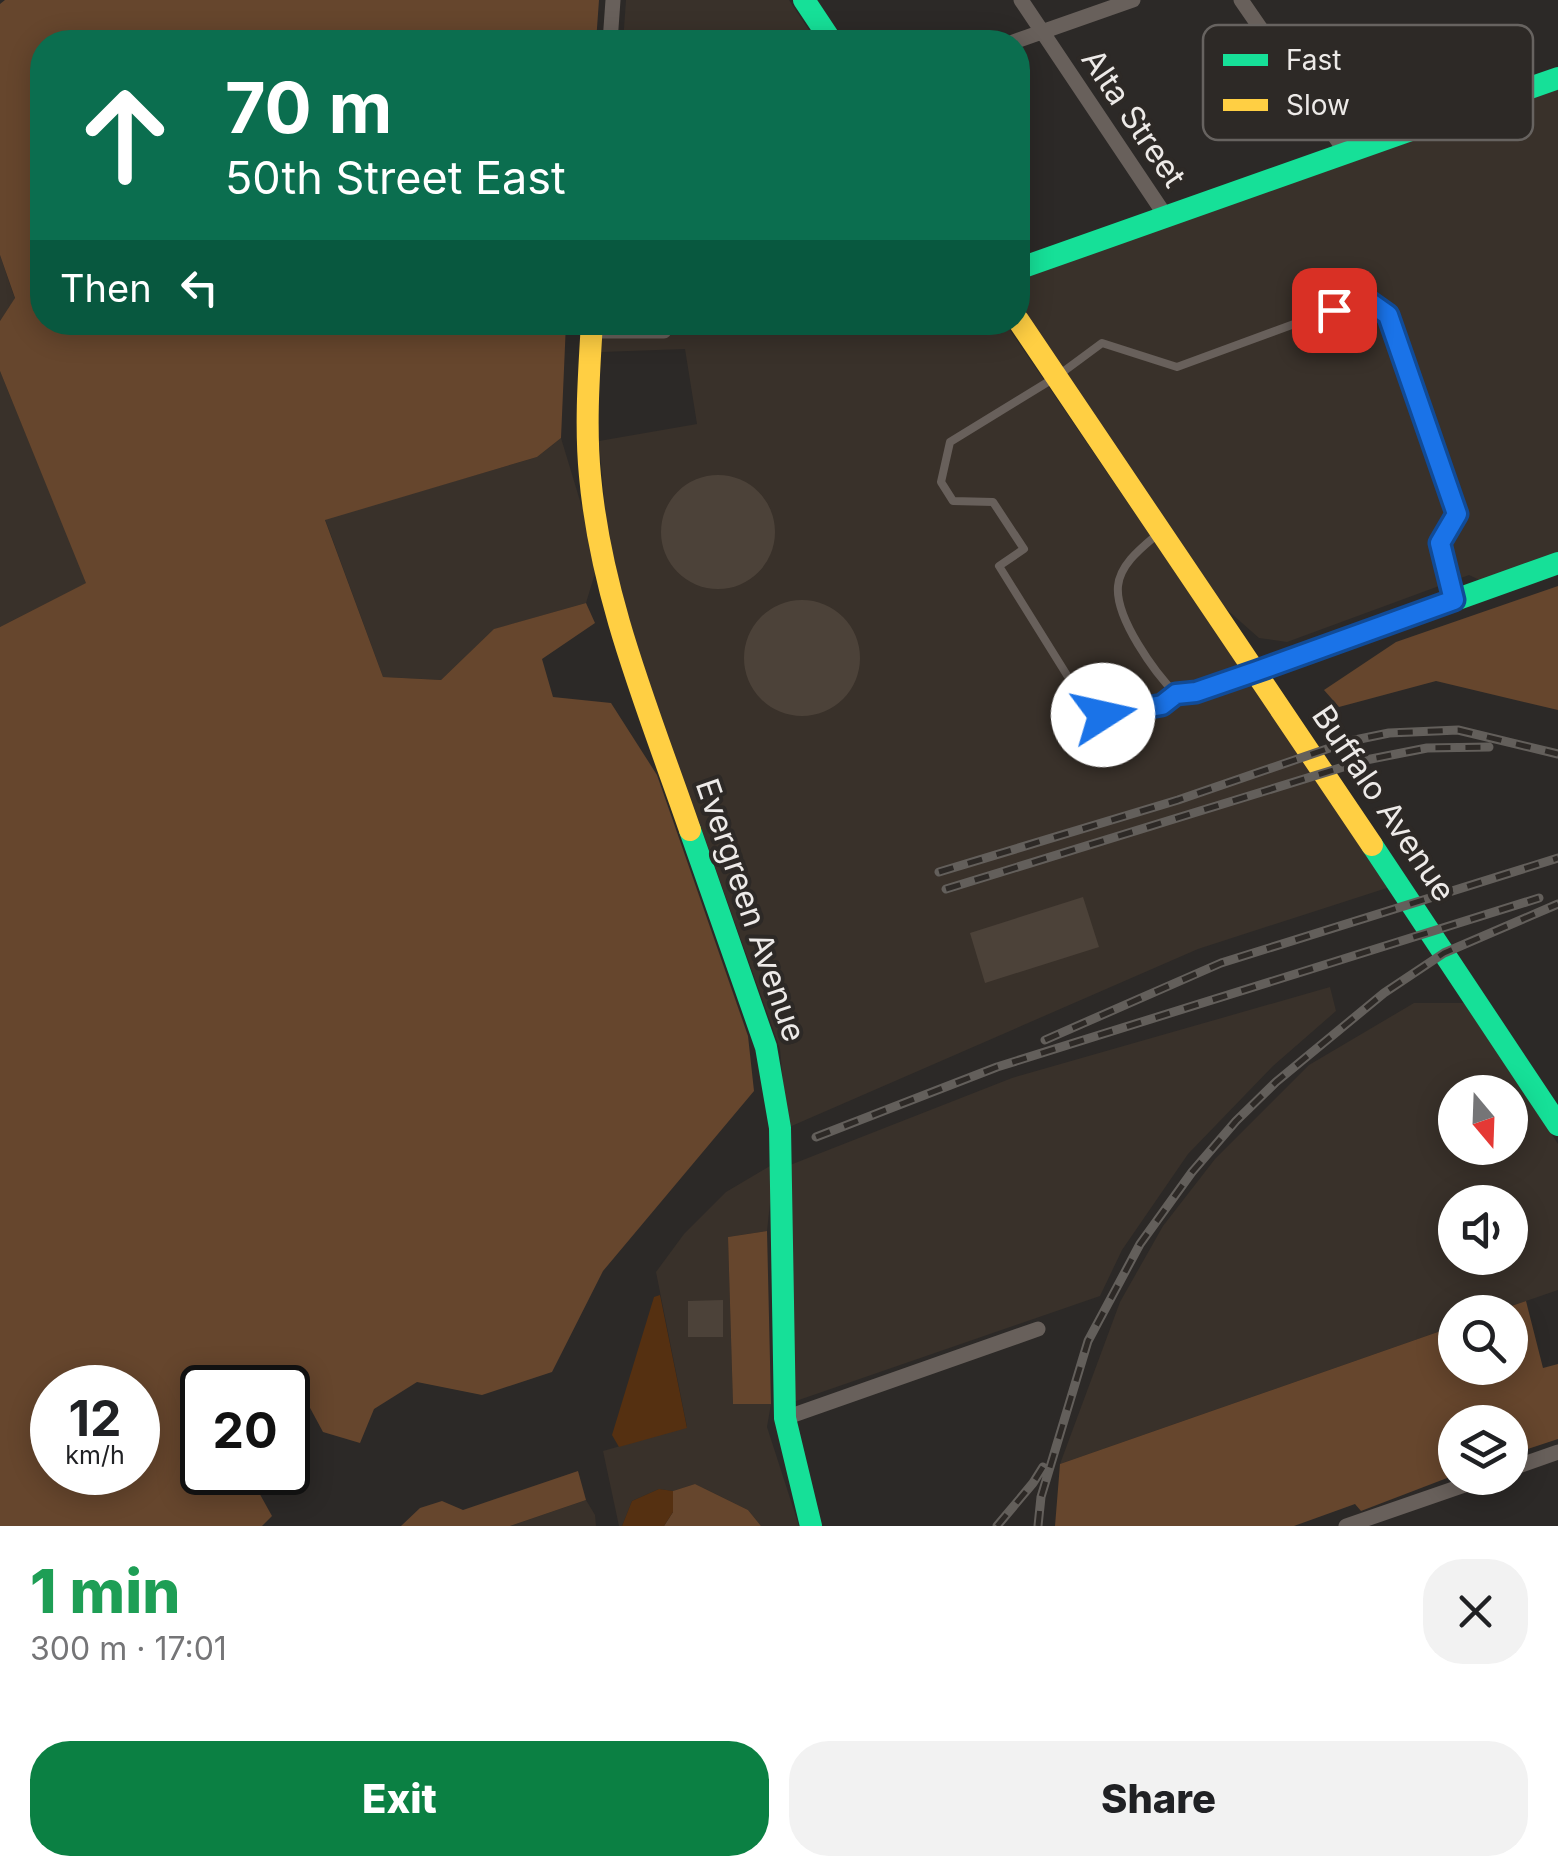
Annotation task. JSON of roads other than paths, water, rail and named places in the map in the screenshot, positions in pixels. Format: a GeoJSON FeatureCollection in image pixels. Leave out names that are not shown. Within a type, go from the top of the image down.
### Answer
{"type":"FeatureCollection","features":[{"type":"Feature","properties":{"kind":"street"},"geometry":{"type":"LineString","coordinates":[[611,30],[613,0]]}},
{"type":"Feature","properties":{"kind":"street"},"geometry":{"type":"LineString","coordinates":[[804,0],[824,30]]}},
{"type":"Feature","properties":{"kind":"street","name":"Alta Street"},"geometry":{"type":"LineString","coordinates":[[1020,0],[1167,218]]}},
{"type":"Feature","properties":{"kind":"street"},"geometry":{"type":"LineString","coordinates":[[1030,36],[1133,0]]}},
{"type":"Feature","properties":{"kind":"street"},"geometry":{"type":"LineString","coordinates":[[1242,0],[1259,25]]}},
{"type":"Feature","properties":{"kind":"street"},"geometry":{"type":"LineString","coordinates":[[1533,87],[1558,78]]}},
{"type":"Feature","properties":{"kind":"street"},"geometry":{"type":"LineString","coordinates":[[1337,140],[1346,154]]}},
{"type":"Feature","properties":{"kind":"street"},"geometry":{"type":"LineString","coordinates":[[1030,265],[1385,140]]}},
{"type":"Feature","properties":{"kind":"street","name":"Evergreen Avenue"},"geometry":{"type":"LineString","coordinates":[[592,335],[588,443],[603,563],[618,625],[766,1047],[775,1094],[781,1154],[785,1418],[812,1526]]}},
{"type":"Feature","properties":{"kind":"street","name":"Buffalo Avenue"},"geometry":{"type":"LineString","coordinates":[[1028,335],[1257,671],[1558,1125]]}},
{"type":"Feature","properties":{"kind":"street"},"geometry":{"type":"LineString","coordinates":[[1257,671],[1558,563]]}},
{"type":"Feature","properties":{"kind":"street"},"geometry":{"type":"LineString","coordinates":[[785,1418],[1038,1329]]}},
{"type":"Feature","properties":{"kind":"street"},"geometry":{"type":"LineString","coordinates":[[1528,1463],[1558,1452]]}},
{"type":"Feature","properties":{"kind":"street"},"geometry":{"type":"LineString","coordinates":[[1346,1526],[1438,1494]]}},
{"type":"Feature","properties":{"kind":"lane"},"geometry":{"type":"LineString","coordinates":[[1257,671],[1196,692],[1176,694],[1162,705],[1103,715],[1075,688],[999,566],[1024,549],[1012,529],[993,502],[954,501],[941,482],[950,442],[1056,378],[1102,343],[1177,367],[1364,298],[1388,315],[1457,514],[1440,543],[1454,600]]}},
{"type":"Feature","properties":{"kind":"lane"},"geometry":{"type":"LineString","coordinates":[[1160,532],[1131,558],[1118,585],[1125,620],[1161,679],[1176,694]]}},
{"type":"Feature","properties":{"kind":"railway"},"geometry":{"type":"LineString","coordinates":[[939,872],[1178,800],[1350,741],[1389,733],[1458,730],[1558,754]]}},
{"type":"Feature","properties":{"kind":"railway"},"geometry":{"type":"LineString","coordinates":[[946,889],[1366,760],[1427,748],[1489,747]]}},
{"type":"Feature","properties":{"kind":"railway"},"geometry":{"type":"LineString","coordinates":[[1045,1040],[1221,963],[1558,858]]}},
{"type":"Feature","properties":{"kind":"railway"},"geometry":{"type":"LineString","coordinates":[[816,1137],[997,1067],[1539,898]]}},
{"type":"Feature","properties":{"kind":"railway"},"geometry":{"type":"LineString","coordinates":[[1038,1526],[1041,1497],[1088,1341],[1140,1244],[1192,1172],[1276,1082],[1384,993],[1444,953],[1558,904]]}},
{"type":"Feature","properties":{"kind":"railway"},"geometry":{"type":"LineString","coordinates":[[997,1526],[1043,1467]]}}]}
